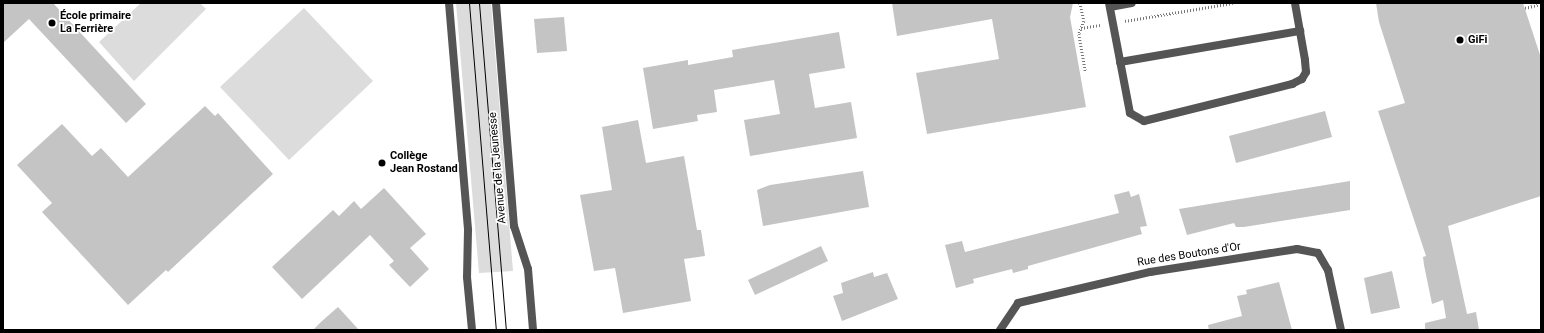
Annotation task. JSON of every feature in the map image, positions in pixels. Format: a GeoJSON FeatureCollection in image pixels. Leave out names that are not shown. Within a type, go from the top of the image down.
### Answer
{"type":"FeatureCollection","features":[{"type":"Feature","properties":{"kind":"street"},"geometry":{"type":"LineString","coordinates":[[449,3],[468,230],[467,277],[472,330]]}},
{"type":"Feature","properties":{"kind":"street","name":"Avenue de la Jeunesse"},"geometry":{"type":"LineString","coordinates":[[496,3],[514,226],[528,269],[533,330]]}},
{"type":"Feature","properties":{"kind":"street"},"geometry":{"type":"LineString","coordinates":[[1132,3],[1109,5],[1130,113],[1144,121],[1156,120],[1292,84],[1302,79],[1306,72],[1295,3]]}},
{"type":"Feature","properties":{"kind":"street"},"geometry":{"type":"LineString","coordinates":[[1120,62],[1300,31]]}},
{"type":"Feature","properties":{"kind":"street","name":"Rue des Boutons d'Or"},"geometry":{"type":"LineString","coordinates":[[1000,330],[1018,303],[1150,272],[1297,249],[1318,253],[1324,264],[1341,330]]}},
{"type":"Feature","properties":{"kind":"path"},"geometry":{"type":"LineString","coordinates":[[1080,3],[1084,21],[1079,34],[1086,72]]}},
{"type":"Feature","properties":{"kind":"path"},"geometry":{"type":"LineString","coordinates":[[1081,28],[1232,3]]}},
{"type":"Feature","properties":{"kind":"path"},"geometry":{"type":"LineString","coordinates":[[1525,8],[1541,4]]}},
{"type":"Feature","properties":{"kind":"shaded area"},"geometry":{"type":"Polygon","coordinates":[[[141,3],[200,3],[206,9],[134,81],[99,42],[141,3]]]}},
{"type":"Feature","properties":{"kind":"shaded area"},"geometry":{"type":"Polygon","coordinates":[[[456,3],[491,3],[513,271],[479,273],[456,3]]]}},
{"type":"Feature","properties":{"kind":"shaded area"},"geometry":{"type":"Polygon","coordinates":[[[304,8],[373,81],[289,160],[220,87],[304,8]]]}},
{"type":"Feature","properties":{"kind":"building"},"geometry":{"type":"Polygon","coordinates":[[[3,3],[53,3],[146,104],[126,123],[29,19],[3,43],[3,3]]]}},
{"type":"Feature","properties":{"kind":"building"},"geometry":{"type":"Polygon","coordinates":[[[892,3],[1073,3],[1070,17],[1086,107],[927,134],[916,73],[999,59],[992,19],[897,36],[892,3]]]}},
{"type":"Feature","properties":{"kind":"building"},"geometry":{"type":"Polygon","coordinates":[[[1376,3],[1523,3],[1541,58],[1541,196],[1448,226],[1467,314],[1476,312],[1479,330],[1425,330],[1425,323],[1446,318],[1443,300],[1432,304],[1423,257],[1426,256],[1378,111],[1405,103],[1379,22],[1376,3]]]}},
{"type":"Feature","properties":{"kind":"building"},"geometry":{"type":"Polygon","coordinates":[[[564,17],[567,51],[537,53],[534,19],[564,17]]]}},
{"type":"Feature","properties":{"kind":"building"},"geometry":{"type":"Polygon","coordinates":[[[839,32],[845,68],[809,74],[815,108],[851,102],[857,138],[750,156],[744,120],[780,114],[774,80],[714,90],[717,112],[697,115],[698,121],[653,129],[643,68],[688,60],[688,65],[733,57],[732,50],[839,32]]]}},
{"type":"Feature","properties":{"kind":"building"},"geometry":{"type":"Polygon","coordinates":[[[205,106],[215,116],[218,113],[273,174],[168,272],[166,270],[128,305],[42,212],[52,203],[17,165],[62,124],[92,156],[101,148],[128,177],[205,106]]]}},
{"type":"Feature","properties":{"kind":"building"},"geometry":{"type":"Polygon","coordinates":[[[1325,111],[1332,137],[1236,163],[1229,136],[1325,111]]]}},
{"type":"Feature","properties":{"kind":"building"},"geometry":{"type":"Polygon","coordinates":[[[638,120],[646,163],[684,156],[697,230],[701,230],[705,256],[684,259],[691,301],[623,313],[615,268],[594,271],[580,195],[612,190],[602,127],[638,120]]]}},
{"type":"Feature","properties":{"kind":"building"},"geometry":{"type":"Polygon","coordinates":[[[863,171],[869,207],[763,226],[757,190],[770,185],[863,171]]]}},
{"type":"Feature","properties":{"kind":"building"},"geometry":{"type":"Polygon","coordinates":[[[1350,181],[1350,210],[1244,227],[1236,227],[1234,223],[1187,235],[1179,209],[1350,181]]]}},
{"type":"Feature","properties":{"kind":"building"},"geometry":{"type":"Polygon","coordinates":[[[384,188],[426,234],[410,248],[429,269],[410,287],[389,265],[394,261],[370,235],[302,299],[272,267],[333,210],[339,216],[354,201],[361,209],[384,188]]]}},
{"type":"Feature","properties":{"kind":"building"},"geometry":{"type":"Polygon","coordinates":[[[1129,191],[1131,197],[1139,194],[1147,226],[1140,227],[1142,234],[1028,266],[1028,269],[1013,273],[1012,269],[973,279],[974,283],[956,288],[945,245],[962,241],[965,252],[1119,213],[1114,195],[1129,191]]]}},
{"type":"Feature","properties":{"kind":"building"},"geometry":{"type":"Polygon","coordinates":[[[821,246],[828,261],[755,295],[748,280],[821,246]]]}},
{"type":"Feature","properties":{"kind":"building"},"geometry":{"type":"Polygon","coordinates":[[[1392,271],[1400,308],[1371,314],[1364,278],[1392,271]]]}},
{"type":"Feature","properties":{"kind":"building"},"geometry":{"type":"Polygon","coordinates":[[[873,272],[874,277],[887,273],[898,299],[842,321],[833,296],[843,293],[841,283],[873,272]]]}},
{"type":"Feature","properties":{"kind":"building"},"geometry":{"type":"Polygon","coordinates":[[[1279,282],[1292,330],[1209,330],[1208,325],[1242,316],[1237,296],[1247,294],[1246,290],[1279,282]]]}},
{"type":"Feature","properties":{"kind":"building"},"geometry":{"type":"Polygon","coordinates":[[[338,307],[359,330],[313,330],[322,321],[338,307]]]}},
{"type":"Feature","properties":{"kind":"tram line"},"geometry":{"type":"LineString","coordinates":[[469,3],[496,330]]}},
{"type":"Feature","properties":{"kind":"tram line"},"geometry":{"type":"LineString","coordinates":[[479,3],[506,330]]}},
{"type":"Feature","properties":{"kind":"place","name":"École primaire La Ferrière"},"geometry":{"type":"Point","coordinates":[52,23]}},
{"type":"Feature","properties":{"kind":"place","name":"GiFi"},"geometry":{"type":"Point","coordinates":[1460,40]}},
{"type":"Feature","properties":{"kind":"place","name":"Collège Jean Rostand"},"geometry":{"type":"Point","coordinates":[382,163]}}]}
